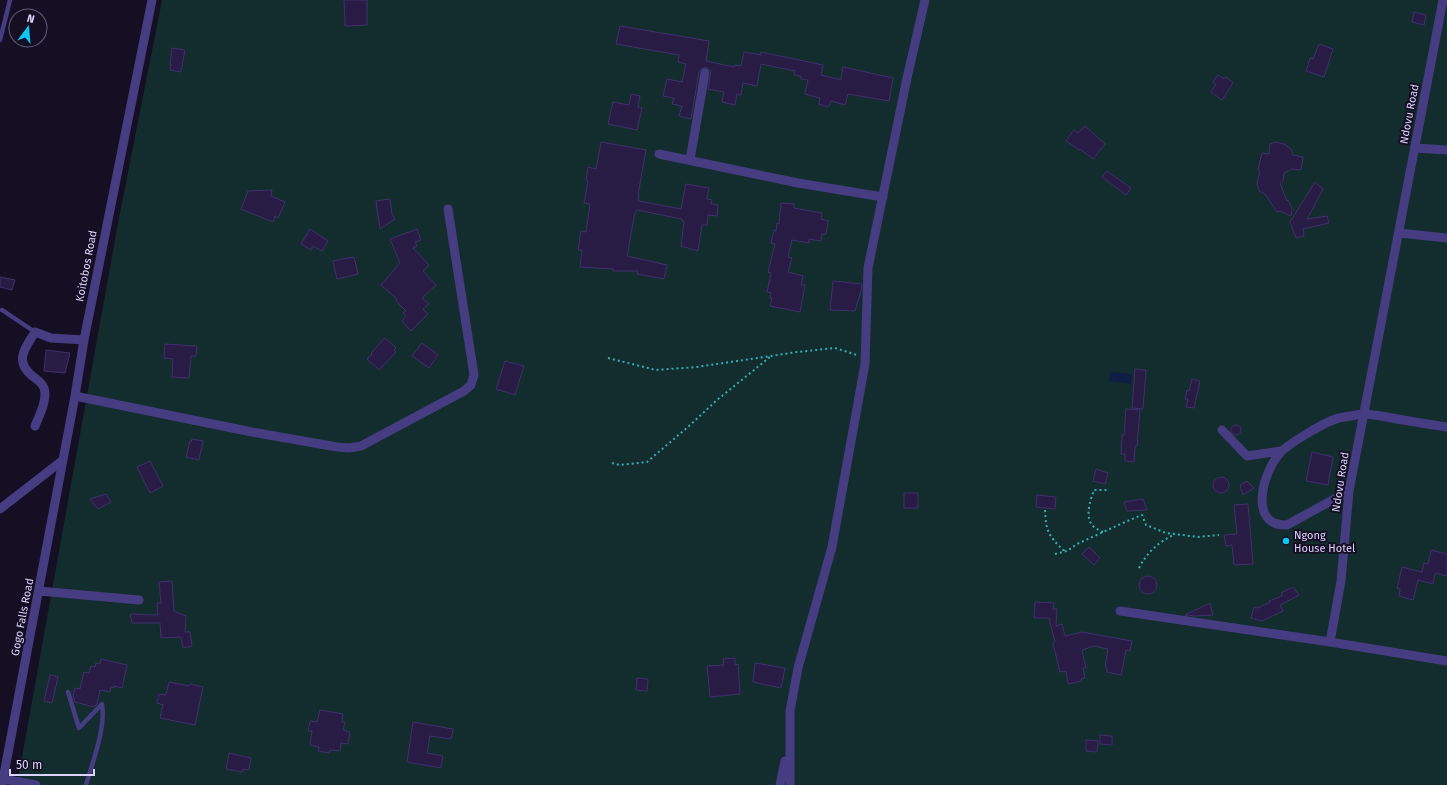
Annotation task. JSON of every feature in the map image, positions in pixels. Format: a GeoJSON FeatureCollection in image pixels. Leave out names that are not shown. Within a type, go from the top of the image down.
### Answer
{"type":"FeatureCollection","features":[{"type":"Feature","properties":{"kind":"street","name":"Koitobos Road"},"geometry":{"type":"LineString","coordinates":[[63,460],[84,340],[152,0]]}},
{"type":"Feature","properties":{"kind":"street"},"geometry":{"type":"LineString","coordinates":[[790,785],[790,711],[798,668],[832,547],[866,357],[868,268],[907,78],[925,0]]}},
{"type":"Feature","properties":{"kind":"street","name":"Ndovu Road"},"geometry":{"type":"LineString","coordinates":[[1330,642],[1341,581],[1349,491],[1443,0]]}},
{"type":"Feature","properties":{"kind":"street"},"geometry":{"type":"LineString","coordinates":[[690,160],[705,73]]}},
{"type":"Feature","properties":{"kind":"street"},"geometry":{"type":"LineString","coordinates":[[1415,148],[1447,150]]}},
{"type":"Feature","properties":{"kind":"street"},"geometry":{"type":"LineString","coordinates":[[659,154],[798,183],[883,197]]}},
{"type":"Feature","properties":{"kind":"street"},"geometry":{"type":"LineString","coordinates":[[75,396],[252,432],[337,447],[349,448],[361,446],[464,391],[470,385],[474,375],[448,209]]}},
{"type":"Feature","properties":{"kind":"street"},"geometry":{"type":"LineString","coordinates":[[1399,233],[1447,238]]}},
{"type":"Feature","properties":{"kind":"street"},"geometry":{"type":"LineString","coordinates":[[35,426],[45,398],[44,388],[40,382],[23,367],[22,360],[24,350],[36,332],[51,338],[84,340]]}},
{"type":"Feature","properties":{"kind":"street"},"geometry":{"type":"LineString","coordinates":[[1349,491],[1287,525],[1278,525],[1272,522],[1266,517],[1262,510],[1265,479],[1274,460],[1281,451],[1306,434],[1336,419],[1364,414],[1447,427]]}},
{"type":"Feature","properties":{"kind":"street"},"geometry":{"type":"LineString","coordinates":[[1222,430],[1247,456],[1281,451]]}},
{"type":"Feature","properties":{"kind":"street"},"geometry":{"type":"LineString","coordinates":[[0,509],[63,460]]}},
{"type":"Feature","properties":{"kind":"street","name":"Gogo Falls Road"},"geometry":{"type":"LineString","coordinates":[[36,785],[2,782],[63,460]]}},
{"type":"Feature","properties":{"kind":"street"},"geometry":{"type":"LineString","coordinates":[[39,591],[139,600]]}},
{"type":"Feature","properties":{"kind":"street"},"geometry":{"type":"LineString","coordinates":[[1120,611],[1447,661]]}},
{"type":"Feature","properties":{"kind":"street"},"geometry":{"type":"LineString","coordinates":[[780,785],[790,739]]}},
{"type":"Feature","properties":{"kind":"lane"},"geometry":{"type":"LineString","coordinates":[[0,40],[10,0]]}},
{"type":"Feature","properties":{"kind":"lane"},"geometry":{"type":"LineString","coordinates":[[2,310],[36,332]]}},
{"type":"Feature","properties":{"kind":"lane"},"geometry":{"type":"LineString","coordinates":[[68,692],[79,728],[102,704],[104,714],[86,785]]}},
{"type":"Feature","properties":{"kind":"path"},"geometry":{"type":"LineString","coordinates":[[608,358],[656,370],[697,367],[834,348],[866,357]]}},
{"type":"Feature","properties":{"kind":"path"},"geometry":{"type":"LineString","coordinates":[[612,463],[620,465],[647,462],[689,426],[716,400],[771,356]]}},
{"type":"Feature","properties":{"kind":"path"},"geometry":{"type":"LineString","coordinates":[[1103,532],[1094,527],[1090,518],[1089,505],[1094,490],[1108,490]]}},
{"type":"Feature","properties":{"kind":"path"},"geometry":{"type":"LineString","coordinates":[[1045,510],[1045,521],[1050,536],[1063,550],[1067,551]]}},
{"type":"Feature","properties":{"kind":"path"},"geometry":{"type":"LineString","coordinates":[[1056,554],[1067,551],[1077,544],[1142,515],[1146,525],[1166,533],[1198,537],[1219,535]]}},
{"type":"Feature","properties":{"kind":"path"},"geometry":{"type":"LineString","coordinates":[[1139,568],[1144,557],[1160,542],[1175,534]]}},
{"type":"Feature","properties":{"kind":"green space"},"geometry":{"type":"Polygon","coordinates":[[[162,0],[1447,0],[1447,785],[17,785],[118,223],[162,0]]]}},
{"type":"Feature","properties":{"kind":"water"},"geometry":{"type":"Polygon","coordinates":[[[1111,372],[1132,374],[1131,384],[1108,381],[1111,372]]]}},
{"type":"Feature","properties":{"kind":"building"},"geometry":{"type":"Polygon","coordinates":[[[344,0],[367,0],[367,25],[345,26],[344,0]]]}},
{"type":"Feature","properties":{"kind":"building"},"geometry":{"type":"Polygon","coordinates":[[[1414,12],[1426,15],[1424,25],[1412,22],[1414,12]]]}},
{"type":"Feature","properties":{"kind":"building"},"geometry":{"type":"Polygon","coordinates":[[[620,26],[709,41],[706,61],[734,67],[735,65],[741,66],[744,52],[761,55],[761,52],[823,65],[821,75],[841,80],[843,67],[893,78],[889,101],[848,94],[845,105],[831,101],[829,107],[819,104],[820,98],[805,94],[808,80],[801,79],[801,76],[794,75],[795,71],[761,64],[757,86],[743,83],[741,95],[737,94],[735,105],[722,102],[724,92],[708,89],[711,71],[706,67],[701,69],[699,72],[691,119],[679,116],[682,106],[672,104],[674,98],[663,96],[667,79],[682,82],[686,64],[678,62],[679,55],[616,44],[620,26]]]}},
{"type":"Feature","properties":{"kind":"building"},"geometry":{"type":"Polygon","coordinates":[[[1319,44],[1333,49],[1324,77],[1306,71],[1310,58],[1313,59],[1319,44]]]}},
{"type":"Feature","properties":{"kind":"building"},"geometry":{"type":"Polygon","coordinates":[[[172,48],[185,50],[181,72],[170,70],[172,48]]]}},
{"type":"Feature","properties":{"kind":"building"},"geometry":{"type":"Polygon","coordinates":[[[1218,75],[1224,79],[1226,77],[1233,83],[1222,100],[1211,92],[1216,84],[1213,82],[1218,75]]]}},
{"type":"Feature","properties":{"kind":"building"},"geometry":{"type":"Polygon","coordinates":[[[631,94],[640,96],[638,107],[642,108],[637,130],[608,124],[613,102],[629,105],[631,94]]]}},
{"type":"Feature","properties":{"kind":"building"},"geometry":{"type":"Polygon","coordinates":[[[1085,126],[1105,144],[1093,159],[1066,141],[1074,130],[1078,133],[1085,126]]]}},
{"type":"Feature","properties":{"kind":"building"},"geometry":{"type":"Polygon","coordinates":[[[601,142],[646,150],[638,201],[681,209],[686,184],[709,188],[707,199],[712,200],[711,204],[718,205],[717,216],[708,215],[707,225],[702,225],[698,251],[681,246],[684,221],[682,221],[682,219],[637,210],[635,212],[627,256],[667,265],[664,279],[637,274],[638,271],[613,271],[613,269],[580,267],[582,250],[578,250],[581,231],[586,232],[590,204],[584,203],[588,181],[586,180],[588,167],[596,169],[601,142]]]}},
{"type":"Feature","properties":{"kind":"building"},"geometry":{"type":"Polygon","coordinates":[[[1276,142],[1284,144],[1291,149],[1293,155],[1303,157],[1301,170],[1292,169],[1284,173],[1283,181],[1280,183],[1292,209],[1291,216],[1280,211],[1277,212],[1265,194],[1259,191],[1257,184],[1260,171],[1258,170],[1262,153],[1269,154],[1270,144],[1276,142]]]}},
{"type":"Feature","properties":{"kind":"building"},"geometry":{"type":"Polygon","coordinates":[[[1107,171],[1131,188],[1126,195],[1102,177],[1107,171]]]}},
{"type":"Feature","properties":{"kind":"building"},"geometry":{"type":"Polygon","coordinates":[[[1315,182],[1323,189],[1307,219],[1327,216],[1329,223],[1303,229],[1304,236],[1296,238],[1290,222],[1315,182]]]}},
{"type":"Feature","properties":{"kind":"building"},"geometry":{"type":"Polygon","coordinates":[[[272,190],[271,196],[285,202],[278,218],[275,216],[273,222],[241,209],[248,191],[272,190]]]}},
{"type":"Feature","properties":{"kind":"building"},"geometry":{"type":"Polygon","coordinates":[[[390,199],[392,214],[395,219],[380,229],[376,201],[390,199]]]}},
{"type":"Feature","properties":{"kind":"building"},"geometry":{"type":"Polygon","coordinates":[[[781,203],[794,204],[794,208],[822,213],[821,219],[828,221],[826,234],[822,234],[821,241],[809,239],[809,243],[792,240],[788,257],[792,258],[788,272],[803,276],[801,285],[805,285],[800,312],[770,306],[772,298],[770,298],[771,293],[767,292],[771,273],[768,272],[775,244],[771,243],[774,230],[776,231],[777,223],[779,224],[781,203]]]}},
{"type":"Feature","properties":{"kind":"building"},"geometry":{"type":"Polygon","coordinates":[[[310,229],[328,241],[322,251],[313,246],[311,250],[301,244],[310,229]]]}},
{"type":"Feature","properties":{"kind":"building"},"geometry":{"type":"Polygon","coordinates":[[[417,229],[421,240],[415,242],[417,246],[413,248],[429,265],[423,271],[436,285],[422,298],[429,304],[423,309],[428,314],[411,331],[402,321],[406,316],[403,313],[406,311],[396,301],[397,299],[381,285],[400,263],[390,239],[417,229]]]}},
{"type":"Feature","properties":{"kind":"building"},"geometry":{"type":"Polygon","coordinates":[[[354,257],[358,274],[337,279],[333,261],[354,257]]]}},
{"type":"Feature","properties":{"kind":"building"},"geometry":{"type":"Polygon","coordinates":[[[0,277],[15,280],[12,290],[0,287],[0,277]]]}},
{"type":"Feature","properties":{"kind":"building"},"geometry":{"type":"Polygon","coordinates":[[[833,281],[862,284],[855,311],[830,310],[833,281]]]}},
{"type":"Feature","properties":{"kind":"building"},"geometry":{"type":"Polygon","coordinates":[[[385,338],[396,348],[394,350],[396,352],[379,370],[367,359],[385,338]]]}},
{"type":"Feature","properties":{"kind":"building"},"geometry":{"type":"Polygon","coordinates":[[[422,343],[438,355],[429,368],[412,356],[422,343]]]}},
{"type":"Feature","properties":{"kind":"building"},"geometry":{"type":"Polygon","coordinates":[[[165,344],[197,346],[196,356],[191,356],[189,378],[172,377],[173,359],[164,358],[165,344]]]}},
{"type":"Feature","properties":{"kind":"building"},"geometry":{"type":"Polygon","coordinates":[[[46,350],[70,353],[65,373],[44,371],[46,350]]]}},
{"type":"Feature","properties":{"kind":"building"},"geometry":{"type":"Polygon","coordinates":[[[505,361],[524,366],[515,395],[496,389],[505,361]]]}},
{"type":"Feature","properties":{"kind":"building"},"geometry":{"type":"Polygon","coordinates":[[[1135,369],[1146,370],[1143,409],[1132,408],[1135,369]]]}},
{"type":"Feature","properties":{"kind":"building"},"geometry":{"type":"Polygon","coordinates":[[[1192,379],[1200,381],[1194,408],[1186,407],[1188,399],[1185,399],[1192,379]]]}},
{"type":"Feature","properties":{"kind":"building"},"geometry":{"type":"Polygon","coordinates":[[[1126,409],[1140,410],[1134,462],[1125,461],[1125,454],[1121,454],[1126,409]]]}},
{"type":"Feature","properties":{"kind":"building"},"geometry":{"type":"Polygon","coordinates":[[[1234,425],[1238,425],[1240,426],[1240,434],[1234,435],[1231,432],[1231,428],[1234,425]]]}},
{"type":"Feature","properties":{"kind":"building"},"geometry":{"type":"Polygon","coordinates":[[[192,439],[203,441],[199,460],[186,457],[190,441],[191,442],[192,439]]]}},
{"type":"Feature","properties":{"kind":"building"},"geometry":{"type":"Polygon","coordinates":[[[1312,452],[1333,457],[1328,485],[1306,481],[1312,452]]]}},
{"type":"Feature","properties":{"kind":"building"},"geometry":{"type":"Polygon","coordinates":[[[150,461],[163,486],[150,493],[137,467],[150,461]]]}},
{"type":"Feature","properties":{"kind":"building"},"geometry":{"type":"Polygon","coordinates":[[[1096,469],[1108,473],[1105,484],[1093,481],[1096,469]]]}},
{"type":"Feature","properties":{"kind":"building"},"geometry":{"type":"Polygon","coordinates":[[[1221,477],[1228,482],[1229,485],[1224,492],[1221,493],[1214,488],[1213,485],[1218,478],[1221,477]]]}},
{"type":"Feature","properties":{"kind":"building"},"geometry":{"type":"Polygon","coordinates":[[[1247,481],[1254,488],[1243,495],[1240,485],[1247,481]]]}},
{"type":"Feature","properties":{"kind":"building"},"geometry":{"type":"Polygon","coordinates":[[[904,493],[918,493],[918,508],[904,508],[904,493]]]}},
{"type":"Feature","properties":{"kind":"building"},"geometry":{"type":"Polygon","coordinates":[[[106,494],[111,502],[98,509],[90,499],[106,494]]]}},
{"type":"Feature","properties":{"kind":"building"},"geometry":{"type":"Polygon","coordinates":[[[1037,495],[1056,497],[1055,509],[1036,507],[1037,495]]]}},
{"type":"Feature","properties":{"kind":"building"},"geometry":{"type":"Polygon","coordinates":[[[1143,499],[1147,510],[1127,511],[1124,502],[1143,499]]]}},
{"type":"Feature","properties":{"kind":"building"},"geometry":{"type":"Polygon","coordinates":[[[1248,504],[1253,564],[1234,565],[1232,545],[1226,546],[1224,535],[1237,534],[1234,505],[1248,504]]]}},
{"type":"Feature","properties":{"kind":"building"},"geometry":{"type":"Polygon","coordinates":[[[1089,547],[1100,558],[1094,565],[1082,554],[1089,547]]]}},
{"type":"Feature","properties":{"kind":"building"},"geometry":{"type":"Polygon","coordinates":[[[1431,550],[1447,554],[1447,576],[1435,573],[1433,584],[1418,580],[1413,600],[1399,596],[1400,589],[1397,588],[1402,567],[1422,572],[1424,563],[1428,564],[1431,550]]]}},
{"type":"Feature","properties":{"kind":"building"},"geometry":{"type":"Polygon","coordinates":[[[1148,576],[1154,579],[1157,585],[1154,591],[1148,594],[1142,591],[1139,585],[1142,579],[1148,576]]]}},
{"type":"Feature","properties":{"kind":"building"},"geometry":{"type":"Polygon","coordinates":[[[172,581],[174,611],[186,616],[185,632],[190,632],[192,646],[183,648],[181,637],[161,638],[160,623],[132,623],[130,614],[158,615],[157,603],[161,603],[159,582],[172,581]]]}},
{"type":"Feature","properties":{"kind":"building"},"geometry":{"type":"Polygon","coordinates":[[[1293,587],[1299,595],[1280,605],[1283,611],[1262,621],[1251,618],[1254,607],[1258,608],[1270,602],[1269,601],[1282,596],[1281,593],[1293,587]]]}},
{"type":"Feature","properties":{"kind":"building"},"geometry":{"type":"Polygon","coordinates":[[[1035,602],[1054,603],[1053,609],[1057,609],[1056,626],[1062,624],[1065,636],[1082,632],[1132,641],[1130,651],[1126,650],[1121,675],[1107,672],[1107,668],[1105,667],[1108,649],[1094,646],[1082,650],[1086,668],[1083,668],[1085,678],[1081,679],[1082,681],[1068,684],[1066,671],[1060,672],[1049,618],[1034,618],[1035,602]]]}},
{"type":"Feature","properties":{"kind":"building"},"geometry":{"type":"Polygon","coordinates":[[[1210,603],[1213,615],[1185,615],[1210,603]]]}},
{"type":"Feature","properties":{"kind":"building"},"geometry":{"type":"Polygon","coordinates":[[[735,658],[735,665],[738,664],[740,694],[710,697],[707,666],[724,665],[723,659],[735,658]]]}},
{"type":"Feature","properties":{"kind":"building"},"geometry":{"type":"Polygon","coordinates":[[[101,659],[127,665],[122,688],[114,686],[114,688],[111,687],[110,692],[100,690],[97,704],[94,707],[75,702],[73,696],[75,688],[80,689],[84,672],[89,673],[91,666],[95,667],[96,663],[100,664],[101,659]]]}},
{"type":"Feature","properties":{"kind":"building"},"geometry":{"type":"Polygon","coordinates":[[[755,663],[785,668],[781,688],[753,682],[755,663]]]}},
{"type":"Feature","properties":{"kind":"building"},"geometry":{"type":"Polygon","coordinates":[[[50,675],[58,677],[52,703],[44,701],[50,675]]]}},
{"type":"Feature","properties":{"kind":"building"},"geometry":{"type":"Polygon","coordinates":[[[637,678],[648,679],[647,691],[636,690],[637,678]]]}},
{"type":"Feature","properties":{"kind":"building"},"geometry":{"type":"Polygon","coordinates":[[[169,682],[203,687],[195,725],[160,718],[163,705],[157,703],[159,694],[166,695],[169,682]]]}},
{"type":"Feature","properties":{"kind":"building"},"geometry":{"type":"Polygon","coordinates":[[[320,710],[343,714],[342,722],[345,722],[343,730],[350,732],[348,744],[341,743],[340,751],[330,750],[329,753],[318,751],[319,747],[310,745],[312,731],[308,731],[310,721],[317,722],[320,710]]]}},
{"type":"Feature","properties":{"kind":"building"},"geometry":{"type":"Polygon","coordinates":[[[413,722],[453,729],[451,739],[430,736],[427,753],[443,756],[441,768],[407,762],[413,722]]]}},
{"type":"Feature","properties":{"kind":"building"},"geometry":{"type":"Polygon","coordinates":[[[1100,735],[1112,736],[1112,745],[1100,744],[1100,735]]]}},
{"type":"Feature","properties":{"kind":"building"},"geometry":{"type":"Polygon","coordinates":[[[1086,740],[1098,741],[1097,752],[1086,751],[1086,740]]]}},
{"type":"Feature","properties":{"kind":"building"},"geometry":{"type":"Polygon","coordinates":[[[229,753],[251,758],[249,770],[243,769],[242,772],[226,769],[229,753]]]}},
{"type":"Feature","properties":{"kind":"place","name":"Ngong House Hotel"},"geometry":{"type":"Point","coordinates":[1286,541]}}]}
